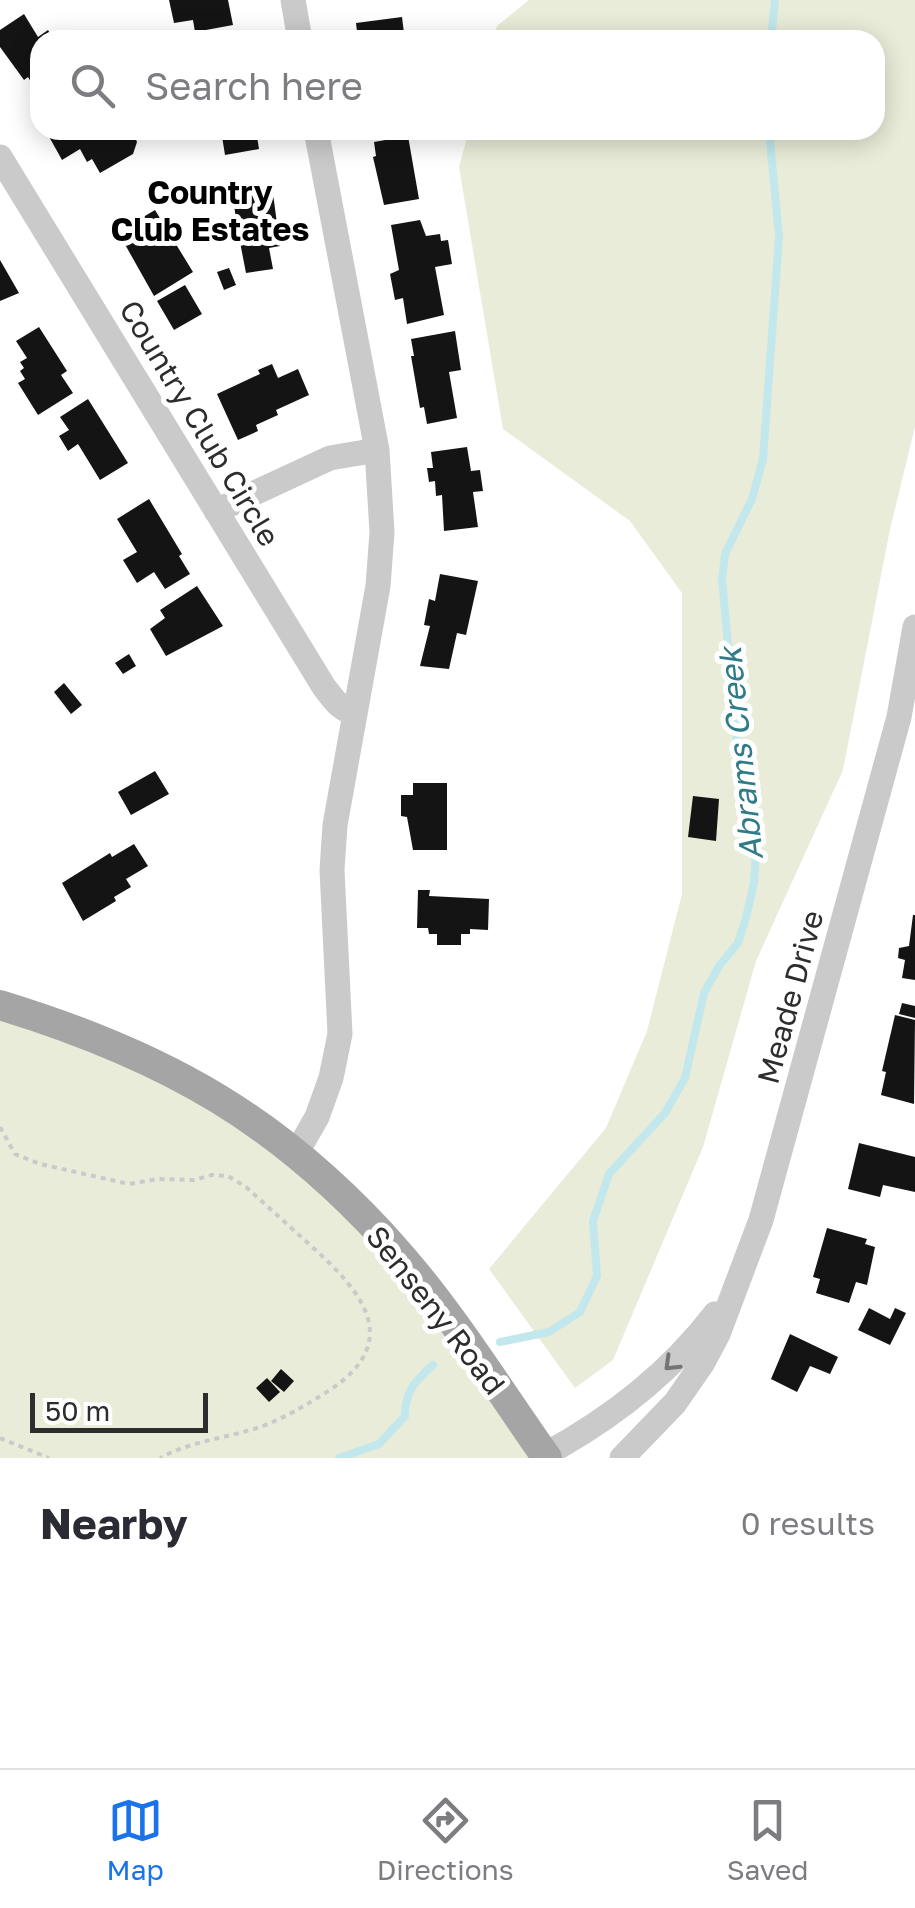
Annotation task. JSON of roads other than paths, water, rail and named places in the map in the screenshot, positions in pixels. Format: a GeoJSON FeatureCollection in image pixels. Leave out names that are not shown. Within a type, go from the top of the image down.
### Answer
{"type":"FeatureCollection","features":[{"type":"Feature","properties":{"kind":"main road","name":"Senseny Road"},"geometry":{"type":"LineString","coordinates":[[0,1005],[161,1066],[234,1106],[297,1152],[402,1258],[546,1456]]}},
{"type":"Feature","properties":{"kind":"street"},"geometry":{"type":"LineString","coordinates":[[293,0],[298,30]]}},
{"type":"Feature","properties":{"kind":"street"},"geometry":{"type":"LineString","coordinates":[[297,1152],[317,1117],[340,1034],[332,870],[334,825],[378,586],[382,532],[377,450],[318,140]]}},
{"type":"Feature","properties":{"kind":"street","name":"Country Club Circle"},"geometry":{"type":"LineString","coordinates":[[0,157],[324,687],[340,706],[355,712]]}},
{"type":"Feature","properties":{"kind":"street"},"geometry":{"type":"LineString","coordinates":[[216,512],[330,458],[377,450]]}},
{"type":"Feature","properties":{"kind":"street","name":"Meade Drive"},"geometry":{"type":"LineString","coordinates":[[622,1458],[675,1403],[702,1364],[718,1334],[767,1202],[899,717],[915,627]]}},
{"type":"Feature","properties":{"kind":"street","name":"Meade Drive"},"geometry":{"type":"LineString","coordinates":[[899,717],[915,685]]}},
{"type":"Feature","properties":{"kind":"street","name":"Meade Drive"},"geometry":{"type":"LineString","coordinates":[[546,1456],[592,1429],[666,1370],[695,1341],[734,1290]]}},
{"type":"Feature","properties":{"kind":"waterway","name":"Abrams Creek"},"geometry":{"type":"LineString","coordinates":[[772,30],[775,0]]}},
{"type":"Feature","properties":{"kind":"waterway","name":"Abrams Creek"},"geometry":{"type":"LineString","coordinates":[[500,1342],[549,1332],[580,1312],[597,1276],[593,1221],[609,1174],[665,1113],[685,1078],[704,993],[738,943],[754,883],[756,849],[750,790],[736,733],[722,579],[725,554],[752,499],[763,459],[779,237],[770,140]]}},
{"type":"Feature","properties":{"kind":"waterway","name":"Abrams Creek"},"geometry":{"type":"LineString","coordinates":[[339,1458],[379,1444],[405,1416],[412,1387],[433,1365]]}},
{"type":"Feature","properties":{"kind":"district","name":"Country Club Estates"},"geometry":{"type":"Point","coordinates":[210,210]}}]}
